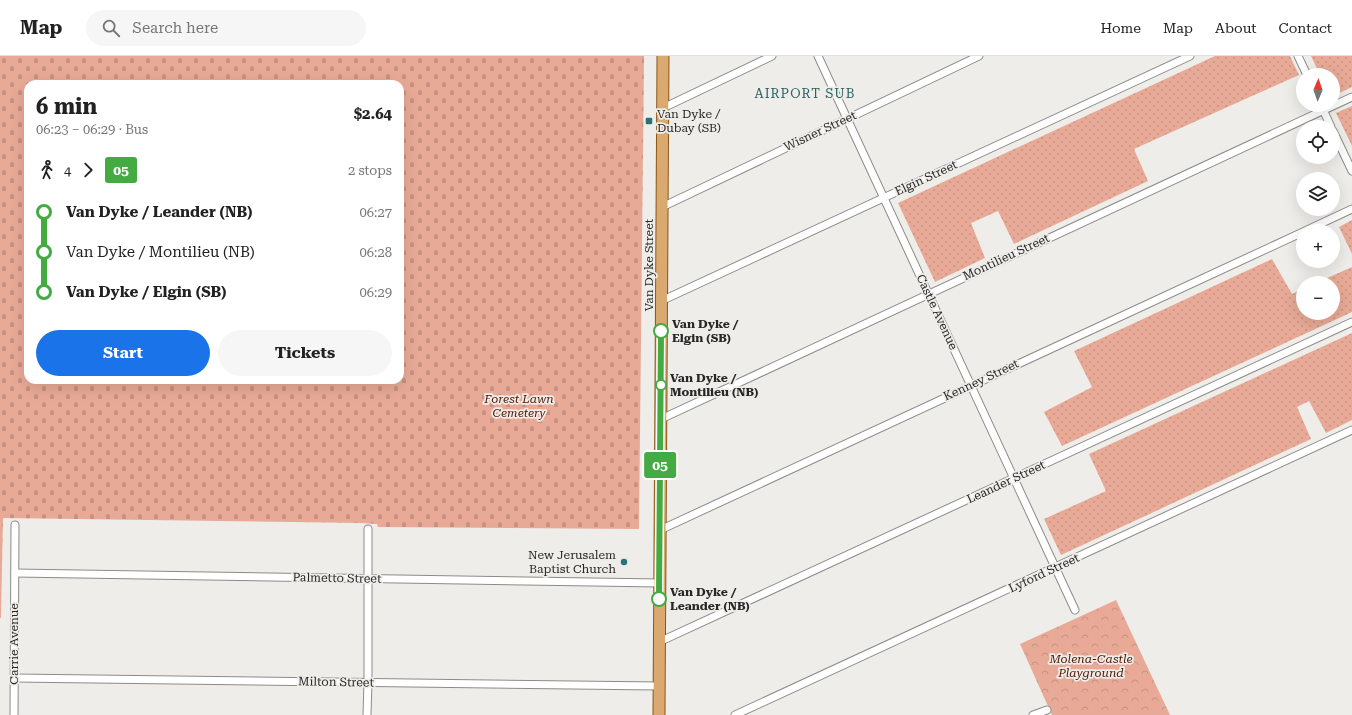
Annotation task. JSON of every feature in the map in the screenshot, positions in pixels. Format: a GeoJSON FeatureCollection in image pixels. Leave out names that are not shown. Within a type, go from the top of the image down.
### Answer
{"type":"FeatureCollection","features":[{"type":"Feature","properties":{"kind":"main road","name":"Van Dyke Street"},"geometry":{"type":"LineString","coordinates":[[659,715],[663,56]]}},
{"type":"Feature","properties":{"kind":"street"},"geometry":{"type":"LineString","coordinates":[[663,108],[772,56]]}},
{"type":"Feature","properties":{"kind":"street","name":"Castle Avenue"},"geometry":{"type":"LineString","coordinates":[[818,56],[1075,610]]}},
{"type":"Feature","properties":{"kind":"street","name":"Wisner Street"},"geometry":{"type":"LineString","coordinates":[[662,207],[979,56]]}},
{"type":"Feature","properties":{"kind":"street","name":"Elgin Street"},"geometry":{"type":"LineString","coordinates":[[661,301],[1190,56]]}},
{"type":"Feature","properties":{"kind":"street"},"geometry":{"type":"LineString","coordinates":[[1298,56],[1304,68]]}},
{"type":"Feature","properties":{"kind":"street","name":"Montilieu Street"},"geometry":{"type":"LineString","coordinates":[[1340,101],[1352,97]]}},
{"type":"Feature","properties":{"kind":"street","name":"Montilieu Street"},"geometry":{"type":"LineString","coordinates":[[660,419],[1311,112]]}},
{"type":"Feature","properties":{"kind":"street"},"geometry":{"type":"LineString","coordinates":[[1340,146],[1352,171]]}},
{"type":"Feature","properties":{"kind":"street","name":"Kenney Street"},"geometry":{"type":"LineString","coordinates":[[1319,224],[1352,209]]}},
{"type":"Feature","properties":{"kind":"street","name":"Kenney Street"},"geometry":{"type":"LineString","coordinates":[[660,530],[1296,235]]}},
{"type":"Feature","properties":{"kind":"street","name":"Leander Street"},"geometry":{"type":"LineString","coordinates":[[659,642],[1352,322]]}},
{"type":"Feature","properties":{"kind":"street","name":"Lyford Street"},"geometry":{"type":"LineString","coordinates":[[735,715],[1352,430]]}},
{"type":"Feature","properties":{"kind":"street","name":"Carrie Avenue"},"geometry":{"type":"LineString","coordinates":[[14,715],[15,525]]}},
{"type":"Feature","properties":{"kind":"street"},"geometry":{"type":"LineString","coordinates":[[367,715],[368,529]]}},
{"type":"Feature","properties":{"kind":"street","name":"Palmetto Street"},"geometry":{"type":"LineString","coordinates":[[15,573],[660,583]]}},
{"type":"Feature","properties":{"kind":"street","name":"Milton Street"},"geometry":{"type":"LineString","coordinates":[[14,678],[659,686]]}},
{"type":"Feature","properties":{"kind":"street"},"geometry":{"type":"LineString","coordinates":[[1033,715],[1047,710]]}},
{"type":"Feature","properties":{"kind":"green space","name":"Forest Lawn Cemetery"},"geometry":{"type":"Polygon","coordinates":[[[0,56],[644,56],[639,529],[378,527],[377,524],[360,523],[3,518],[1,618],[0,56]]]}},
{"type":"Feature","properties":{"kind":"green space"},"geometry":{"type":"Polygon","coordinates":[[[1215,56],[1290,56],[1296,69],[1296,76],[1134,149],[1148,181],[1014,244],[998,211],[971,223],[985,258],[935,282],[898,203],[1215,56]]]}},
{"type":"Feature","properties":{"kind":"green space"},"geometry":{"type":"Polygon","coordinates":[[[1311,56],[1352,56],[1352,87],[1340,93],[1340,68],[1317,68],[1311,56]]]}},
{"type":"Feature","properties":{"kind":"green space"},"geometry":{"type":"Polygon","coordinates":[[[1352,106],[1352,146],[1336,113],[1352,106]]]}},
{"type":"Feature","properties":{"kind":"green space"},"geometry":{"type":"Polygon","coordinates":[[[1352,220],[1352,254],[1340,229],[1340,226],[1352,220]]]}},
{"type":"Feature","properties":{"kind":"green space"},"geometry":{"type":"Polygon","coordinates":[[[1272,259],[1292,294],[1296,292],[1296,320],[1335,320],[1062,446],[1044,412],[1092,387],[1074,351],[1272,259]]]}},
{"type":"Feature","properties":{"kind":"green space"},"geometry":{"type":"Polygon","coordinates":[[[1352,267],[1352,312],[1340,318],[1340,276],[1332,276],[1352,267]]]}},
{"type":"Feature","properties":{"kind":"green space"},"geometry":{"type":"Polygon","coordinates":[[[1352,333],[1352,420],[1326,433],[1309,401],[1297,407],[1311,439],[1061,555],[1044,519],[1106,491],[1089,454],[1352,333]]]}},
{"type":"Feature","properties":{"kind":"green space","name":"Molena-Castle Playground"},"geometry":{"type":"Polygon","coordinates":[[[1116,600],[1170,715],[1052,715],[1020,644],[1116,600]]]}},
{"type":"Feature","properties":{"kind":"bus line","name":"05"},"geometry":{"type":"LineString","coordinates":[[659,599],[661,331]]}},
{"type":"Feature","properties":{"kind":"place","name":"Van Dyke / Dubay (SB)"},"geometry":{"type":"Point","coordinates":[649,121]}},
{"type":"Feature","properties":{"kind":"place","name":"Van Dyke / Elgin (SB)"},"geometry":{"type":"Point","coordinates":[661,331]}},
{"type":"Feature","properties":{"kind":"place","name":"Van Dyke / Montilieu (NB)"},"geometry":{"type":"Point","coordinates":[661,385]}},
{"type":"Feature","properties":{"kind":"place","name":"New Jerusalem Baptist Church"},"geometry":{"type":"Point","coordinates":[624,562]}},
{"type":"Feature","properties":{"kind":"place","name":"Van Dyke / Leander (NB)"},"geometry":{"type":"Point","coordinates":[659,599]}},
{"type":"Feature","properties":{"kind":"district","name":"AIRPORT SUB"},"geometry":{"type":"Point","coordinates":[805,93]}}]}
